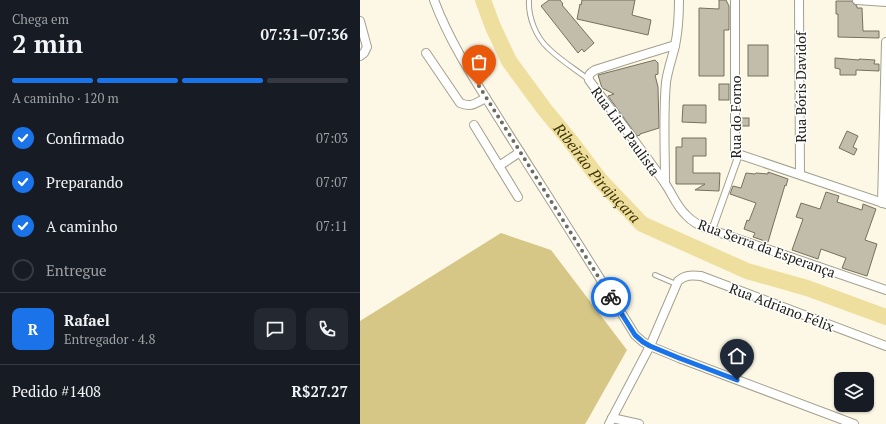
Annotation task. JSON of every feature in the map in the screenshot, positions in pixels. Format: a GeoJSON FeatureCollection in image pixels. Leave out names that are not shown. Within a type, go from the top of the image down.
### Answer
{"type":"FeatureCollection","features":[{"type":"Feature","properties":{"kind":"street"},"geometry":{"type":"LineString","coordinates":[[434,0],[457,51],[635,335],[650,346],[679,358],[854,424]]}},
{"type":"Feature","properties":{"kind":"street"},"geometry":{"type":"LineString","coordinates":[[665,183],[666,79],[675,45],[679,0]]}},
{"type":"Feature","properties":{"kind":"street","name":"Rua do Forno"},"geometry":{"type":"LineString","coordinates":[[712,230],[737,160],[735,153],[735,0]]}},
{"type":"Feature","properties":{"kind":"street","name":"Rua Bóris Davidof"},"geometry":{"type":"LineString","coordinates":[[799,0],[800,174]]}},
{"type":"Feature","properties":{"kind":"street"},"geometry":{"type":"LineString","coordinates":[[857,0],[886,2]]}},
{"type":"Feature","properties":{"kind":"street"},"geometry":{"type":"LineString","coordinates":[[360,21],[367,47],[364,53],[360,56]]}},
{"type":"Feature","properties":{"kind":"street"},"geometry":{"type":"LineString","coordinates":[[735,153],[884,203],[886,42]]}},
{"type":"Feature","properties":{"kind":"street","name":"Rua Lira Paulista"},"geometry":{"type":"LineString","coordinates":[[665,183],[589,80],[589,75],[595,70],[675,45]]}},
{"type":"Feature","properties":{"kind":"street"},"geometry":{"type":"LineString","coordinates":[[426,53],[460,103],[470,106],[486,98]]}},
{"type":"Feature","properties":{"kind":"street"},"geometry":{"type":"LineString","coordinates":[[474,125],[518,197]]}},
{"type":"Feature","properties":{"kind":"street"},"geometry":{"type":"LineString","coordinates":[[499,166],[520,152]]}},
{"type":"Feature","properties":{"kind":"street","name":"Rua Serra da Esperança"},"geometry":{"type":"LineString","coordinates":[[665,183],[685,214],[692,221],[701,226],[886,290]]}},
{"type":"Feature","properties":{"kind":"street","name":"Rua Adriano Félix"},"geometry":{"type":"LineString","coordinates":[[677,283],[687,275],[701,276],[886,346]]}},
{"type":"Feature","properties":{"kind":"street"},"geometry":{"type":"LineString","coordinates":[[639,424],[611,421],[650,346],[677,283]]}},
{"type":"Feature","properties":{"kind":"lane"},"geometry":{"type":"LineString","coordinates":[[529,0],[531,19],[539,36],[548,48],[589,80]]}},
{"type":"Feature","properties":{"kind":"lane"},"geometry":{"type":"LineString","coordinates":[[655,275],[677,283]]}},
{"type":"Feature","properties":{"kind":"shaded area"},"geometry":{"type":"Polygon","coordinates":[[[501,233],[551,250],[627,350],[585,424],[360,424],[360,321],[501,233]]]}},
{"type":"Feature","properties":{"kind":"building"},"geometry":{"type":"Polygon","coordinates":[[[549,0],[560,0],[563,4],[562,5],[594,43],[584,52],[582,49],[578,53],[541,6],[549,0]]]}},
{"type":"Feature","properties":{"kind":"building"},"geometry":{"type":"Polygon","coordinates":[[[582,0],[635,0],[632,15],[651,20],[648,35],[577,19],[582,0]]]}},
{"type":"Feature","properties":{"kind":"building"},"geometry":{"type":"Polygon","coordinates":[[[719,0],[726,0],[729,6],[729,30],[724,30],[724,76],[699,76],[699,8],[719,9],[719,0]]]}},
{"type":"Feature","properties":{"kind":"building"},"geometry":{"type":"Polygon","coordinates":[[[836,1],[852,1],[857,8],[862,8],[863,31],[879,31],[879,38],[838,37],[838,14],[836,14],[836,1]]]}},
{"type":"Feature","properties":{"kind":"building"},"geometry":{"type":"Polygon","coordinates":[[[748,45],[768,45],[768,76],[748,76],[748,45]]]}},
{"type":"Feature","properties":{"kind":"building"},"geometry":{"type":"Polygon","coordinates":[[[835,58],[875,60],[874,64],[879,64],[879,71],[856,70],[856,75],[840,75],[840,69],[835,68],[835,58]]]}},
{"type":"Feature","properties":{"kind":"building"},"geometry":{"type":"Polygon","coordinates":[[[655,60],[658,63],[658,74],[655,75],[658,87],[659,128],[637,136],[608,96],[614,94],[602,88],[598,75],[655,60]]]}},
{"type":"Feature","properties":{"kind":"building"},"geometry":{"type":"Polygon","coordinates":[[[719,84],[729,84],[729,100],[719,100],[719,84]]]}},
{"type":"Feature","properties":{"kind":"building"},"geometry":{"type":"Polygon","coordinates":[[[683,105],[706,105],[706,123],[682,122],[683,105]]]}},
{"type":"Feature","properties":{"kind":"building"},"geometry":{"type":"Polygon","coordinates":[[[741,118],[749,118],[749,126],[741,126],[741,118]]]}},
{"type":"Feature","properties":{"kind":"building"},"geometry":{"type":"Polygon","coordinates":[[[847,131],[858,136],[853,147],[857,149],[854,155],[839,148],[847,131]]]}},
{"type":"Feature","properties":{"kind":"building"},"geometry":{"type":"Polygon","coordinates":[[[682,138],[706,138],[706,156],[693,156],[693,173],[720,173],[719,191],[695,190],[705,184],[676,184],[676,147],[682,147],[682,138]]]}},
{"type":"Feature","properties":{"kind":"building"},"geometry":{"type":"Polygon","coordinates":[[[768,172],[788,179],[768,242],[753,237],[755,233],[744,229],[756,203],[730,194],[733,186],[741,188],[746,173],[768,174],[768,172]]]}},
{"type":"Feature","properties":{"kind":"building"},"geometry":{"type":"Polygon","coordinates":[[[826,192],[839,196],[837,202],[862,210],[863,204],[876,209],[865,240],[877,244],[867,276],[842,268],[846,258],[821,249],[818,259],[792,250],[803,219],[796,217],[801,203],[820,209],[826,192]]]}},
{"type":"Feature","properties":{"kind":"waterway","name":"Ribeirão Pirajuçara"},"geometry":{"type":"LineString","coordinates":[[483,0],[493,27],[509,61],[600,180],[642,224],[747,271],[807,288],[886,317]]}},
{"type":"Feature","properties":{"kind":"way so far"},"geometry":{"type":"LineString","coordinates":[[479,86],[611,297]]}},
{"type":"Feature","properties":{"kind":"route"},"geometry":{"type":"LineString","coordinates":[[611,297],[635,335],[643,342],[679,358],[737,380]]}}]}
